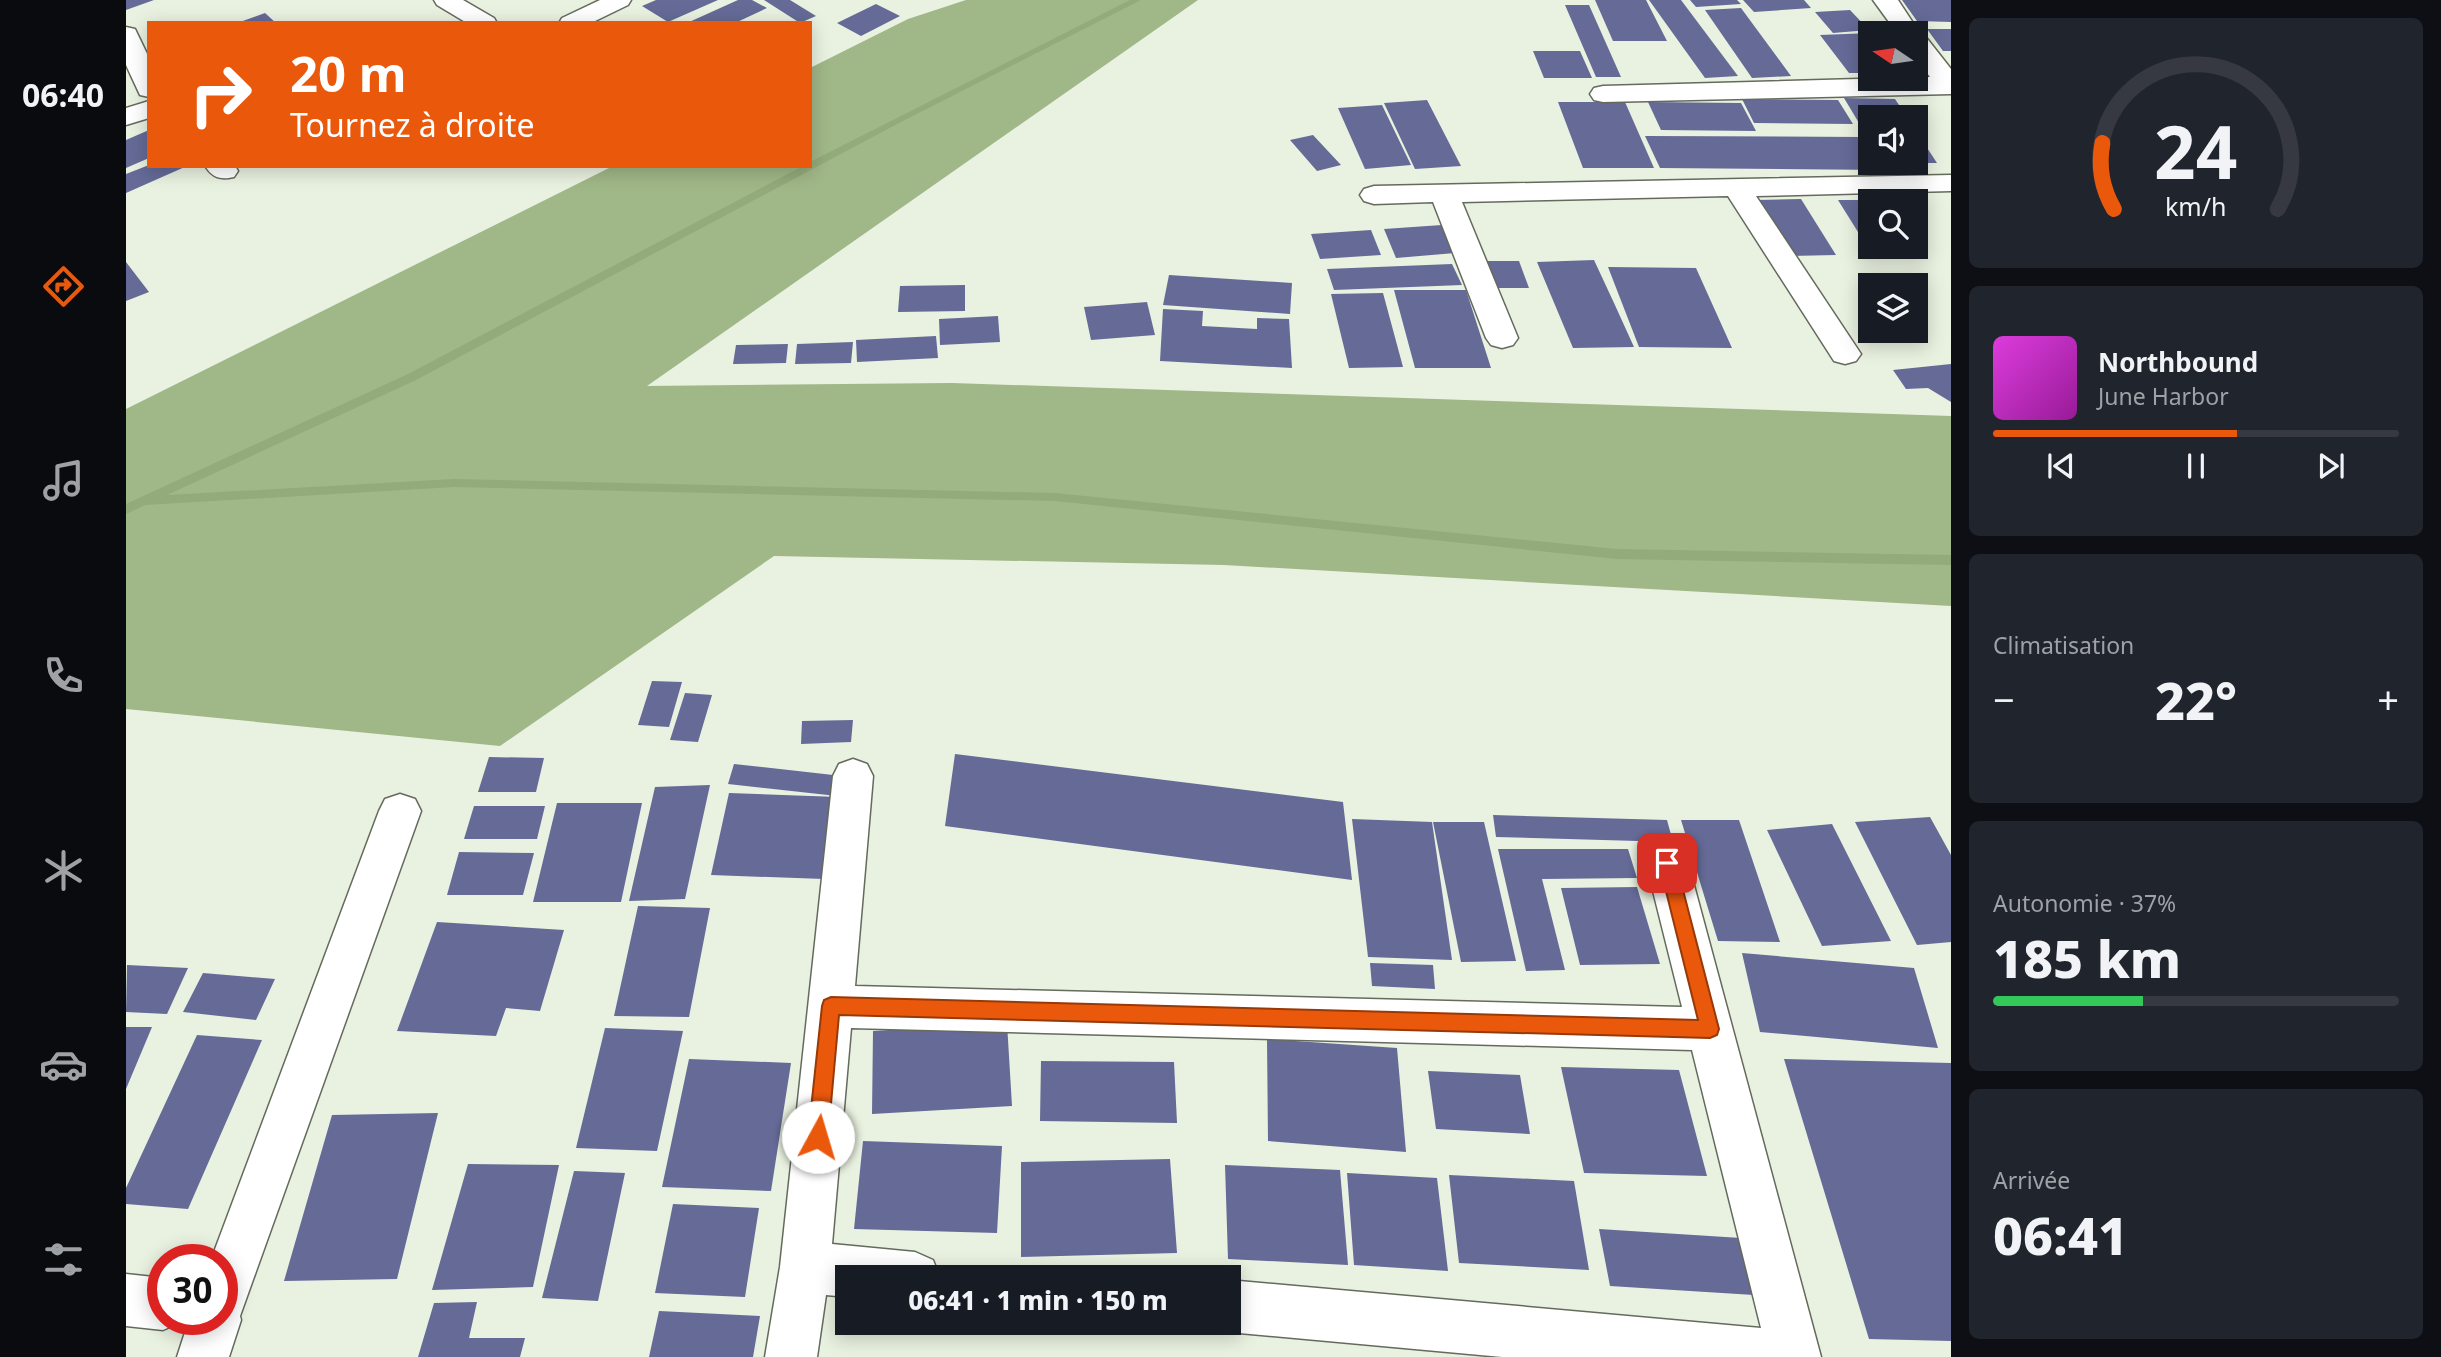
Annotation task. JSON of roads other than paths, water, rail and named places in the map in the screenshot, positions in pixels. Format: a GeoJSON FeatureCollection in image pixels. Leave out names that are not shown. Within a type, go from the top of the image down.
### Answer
{"type":"FeatureCollection","features":[{"type":"Feature","properties":{"kind":"street"},"geometry":{"type":"LineString","coordinates":[[446,0],[482,21]]}},
{"type":"Feature","properties":{"kind":"street"},"geometry":{"type":"LineString","coordinates":[[575,21],[619,0]]}},
{"type":"Feature","properties":{"kind":"street"},"geometry":{"type":"LineString","coordinates":[[1885,0],[1901,21]]}},
{"type":"Feature","properties":{"kind":"street"},"geometry":{"type":"LineString","coordinates":[[126,34],[147,84]]}},
{"type":"Feature","properties":{"kind":"street"},"geometry":{"type":"LineString","coordinates":[[1928,56],[1951,85]]}},
{"type":"Feature","properties":{"kind":"street"},"geometry":{"type":"LineString","coordinates":[[1603,94],[1951,85]]}},
{"type":"Feature","properties":{"kind":"street"},"geometry":{"type":"LineString","coordinates":[[126,117],[147,110]]}},
{"type":"Feature","properties":{"kind":"street"},"geometry":{"type":"LineString","coordinates":[[1374,195],[1951,183]]}},
{"type":"Feature","properties":{"kind":"street"},"geometry":{"type":"LineString","coordinates":[[1736,187],[1845,354]]}},
{"type":"Feature","properties":{"kind":"street"},"geometry":{"type":"LineString","coordinates":[[1444,193],[1502,338]]}},
{"type":"Feature","properties":{"kind":"street"},"geometry":{"type":"LineString","coordinates":[[791,1357],[805,1268],[853,776]]}},
{"type":"Feature","properties":{"kind":"street"},"geometry":{"type":"LineString","coordinates":[[238,1254],[400,811]]}},
{"type":"Feature","properties":{"kind":"street"},"geometry":{"type":"LineString","coordinates":[[1667,863],[1795,1357]]}},
{"type":"Feature","properties":{"kind":"street"},"geometry":{"type":"LineString","coordinates":[[831,1006],[1710,1029]]}},
{"type":"Feature","properties":{"kind":"street"},"geometry":{"type":"LineString","coordinates":[[805,1268],[835,1271]]}},
{"type":"Feature","properties":{"kind":"street"},"geometry":{"type":"LineString","coordinates":[[126,1300],[147,1302]]}},
{"type":"Feature","properties":{"kind":"street"},"geometry":{"type":"LineString","coordinates":[[1241,1307],[1789,1357]]}},
{"type":"Feature","properties":{"kind":"street"},"geometry":{"type":"LineString","coordinates":[[203,1357],[210,1335]]}},
{"type":"Feature","properties":{"kind":"waterway"},"geometry":{"type":"LineString","coordinates":[[812,165],[1137,0]]}},
{"type":"Feature","properties":{"kind":"waterway"},"geometry":{"type":"LineString","coordinates":[[143,501],[412,377],[807,168]]}},
{"type":"Feature","properties":{"kind":"waterway"},"geometry":{"type":"LineString","coordinates":[[143,501],[454,483],[1055,497],[1617,554],[1951,560]]}},
{"type":"Feature","properties":{"kind":"waterway"},"geometry":{"type":"LineString","coordinates":[[126,509],[143,501]]}}]}
